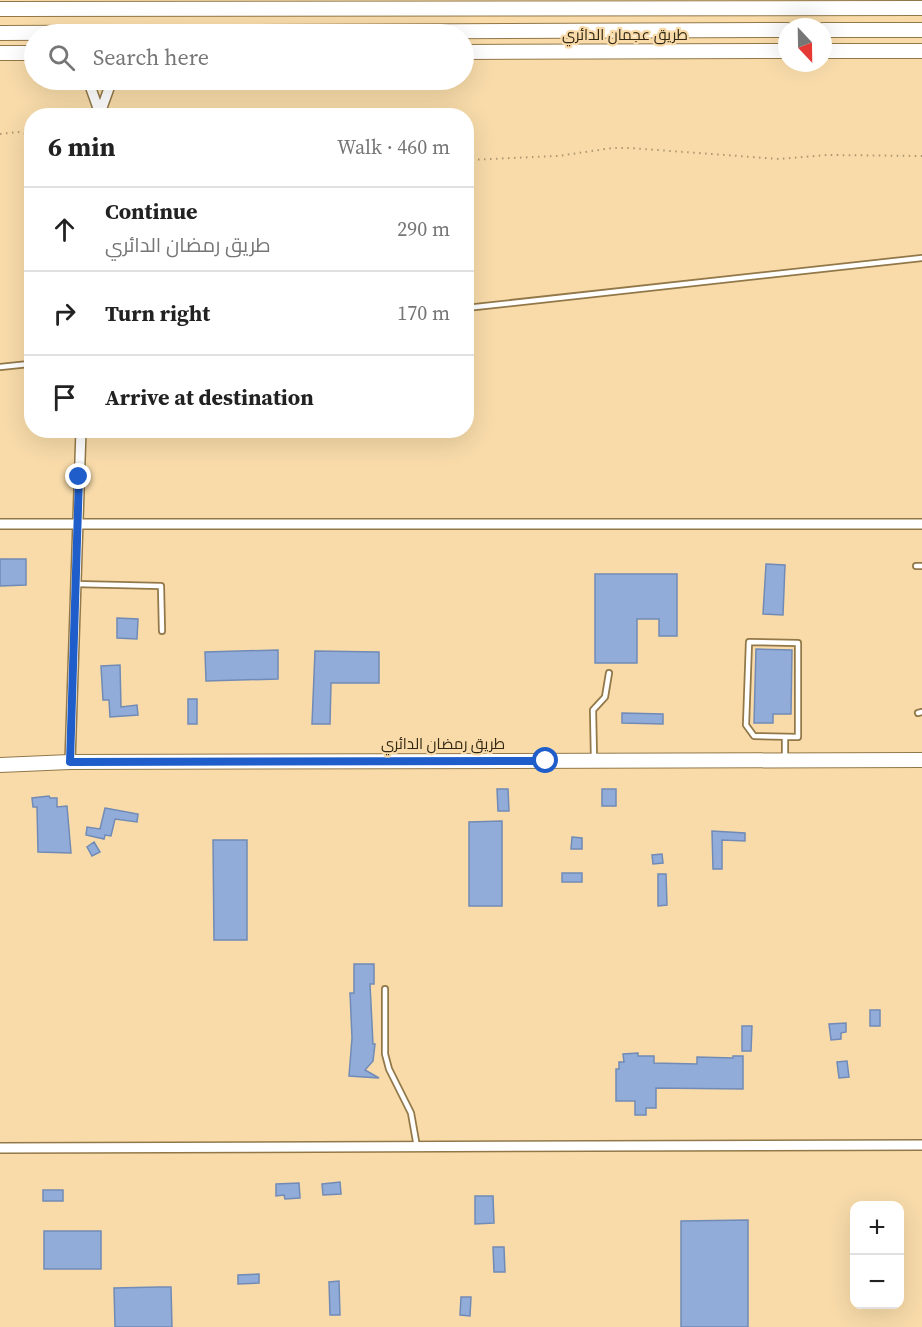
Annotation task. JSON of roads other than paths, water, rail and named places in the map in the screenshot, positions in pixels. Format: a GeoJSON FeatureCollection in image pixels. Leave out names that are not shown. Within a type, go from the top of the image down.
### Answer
{"type":"FeatureCollection","features":[{"type":"Feature","properties":{"kind":"main road"},"geometry":{"type":"LineString","coordinates":[[0,9],[128,4],[527,4],[922,8]]}},
{"type":"Feature","properties":{"kind":"main road","name":"طريق عجمان الدائري"},"geometry":{"type":"LineString","coordinates":[[474,31],[778,30]]}},
{"type":"Feature","properties":{"kind":"main road"},"geometry":{"type":"LineString","coordinates":[[832,30],[922,30]]}},
{"type":"Feature","properties":{"kind":"main road","name":"طريق عجمان الدائري"},"geometry":{"type":"LineString","coordinates":[[0,33],[24,33]]}},
{"type":"Feature","properties":{"kind":"main road","name":"طريق عجمان الدائري"},"geometry":{"type":"LineString","coordinates":[[474,52],[778,51]]}},
{"type":"Feature","properties":{"kind":"main road"},"geometry":{"type":"LineString","coordinates":[[832,51],[922,51]]}},
{"type":"Feature","properties":{"kind":"main road"},"geometry":{"type":"LineString","coordinates":[[0,53],[24,53]]}},
{"type":"Feature","properties":{"kind":"main road","name":"طريق رمضان الدائري"},"geometry":{"type":"LineString","coordinates":[[0,765],[70,762],[922,760]]}},
{"type":"Feature","properties":{"kind":"street"},"geometry":{"type":"LineString","coordinates":[[91,90],[97,108]]}},
{"type":"Feature","properties":{"kind":"street"},"geometry":{"type":"LineString","coordinates":[[101,108],[107,90]]}},
{"type":"Feature","properties":{"kind":"street"},"geometry":{"type":"LineString","coordinates":[[70,762],[81,438]]}},
{"type":"Feature","properties":{"kind":"street"},"geometry":{"type":"LineString","coordinates":[[0,524],[922,524]]}},
{"type":"Feature","properties":{"kind":"street"},"geometry":{"type":"LineString","coordinates":[[0,1148],[922,1145]]}},
{"type":"Feature","properties":{"kind":"lane"},"geometry":{"type":"LineString","coordinates":[[474,307],[922,258]]}},
{"type":"Feature","properties":{"kind":"lane"},"geometry":{"type":"LineString","coordinates":[[0,367],[24,365]]}},
{"type":"Feature","properties":{"kind":"lane"},"geometry":{"type":"LineString","coordinates":[[75,584],[161,586],[162,631]]}},
{"type":"Feature","properties":{"kind":"lane"},"geometry":{"type":"LineString","coordinates":[[749,642],[798,643],[798,737],[785,737],[754,736],[746,725],[749,642]]}},
{"type":"Feature","properties":{"kind":"lane"},"geometry":{"type":"LineString","coordinates":[[594,760],[593,710],[605,697],[609,673]]}},
{"type":"Feature","properties":{"kind":"lane"},"geometry":{"type":"LineString","coordinates":[[785,737],[785,761]]}},
{"type":"Feature","properties":{"kind":"lane"},"geometry":{"type":"LineString","coordinates":[[385,989],[385,1054],[389,1069],[411,1113],[417,1147]]}}]}
